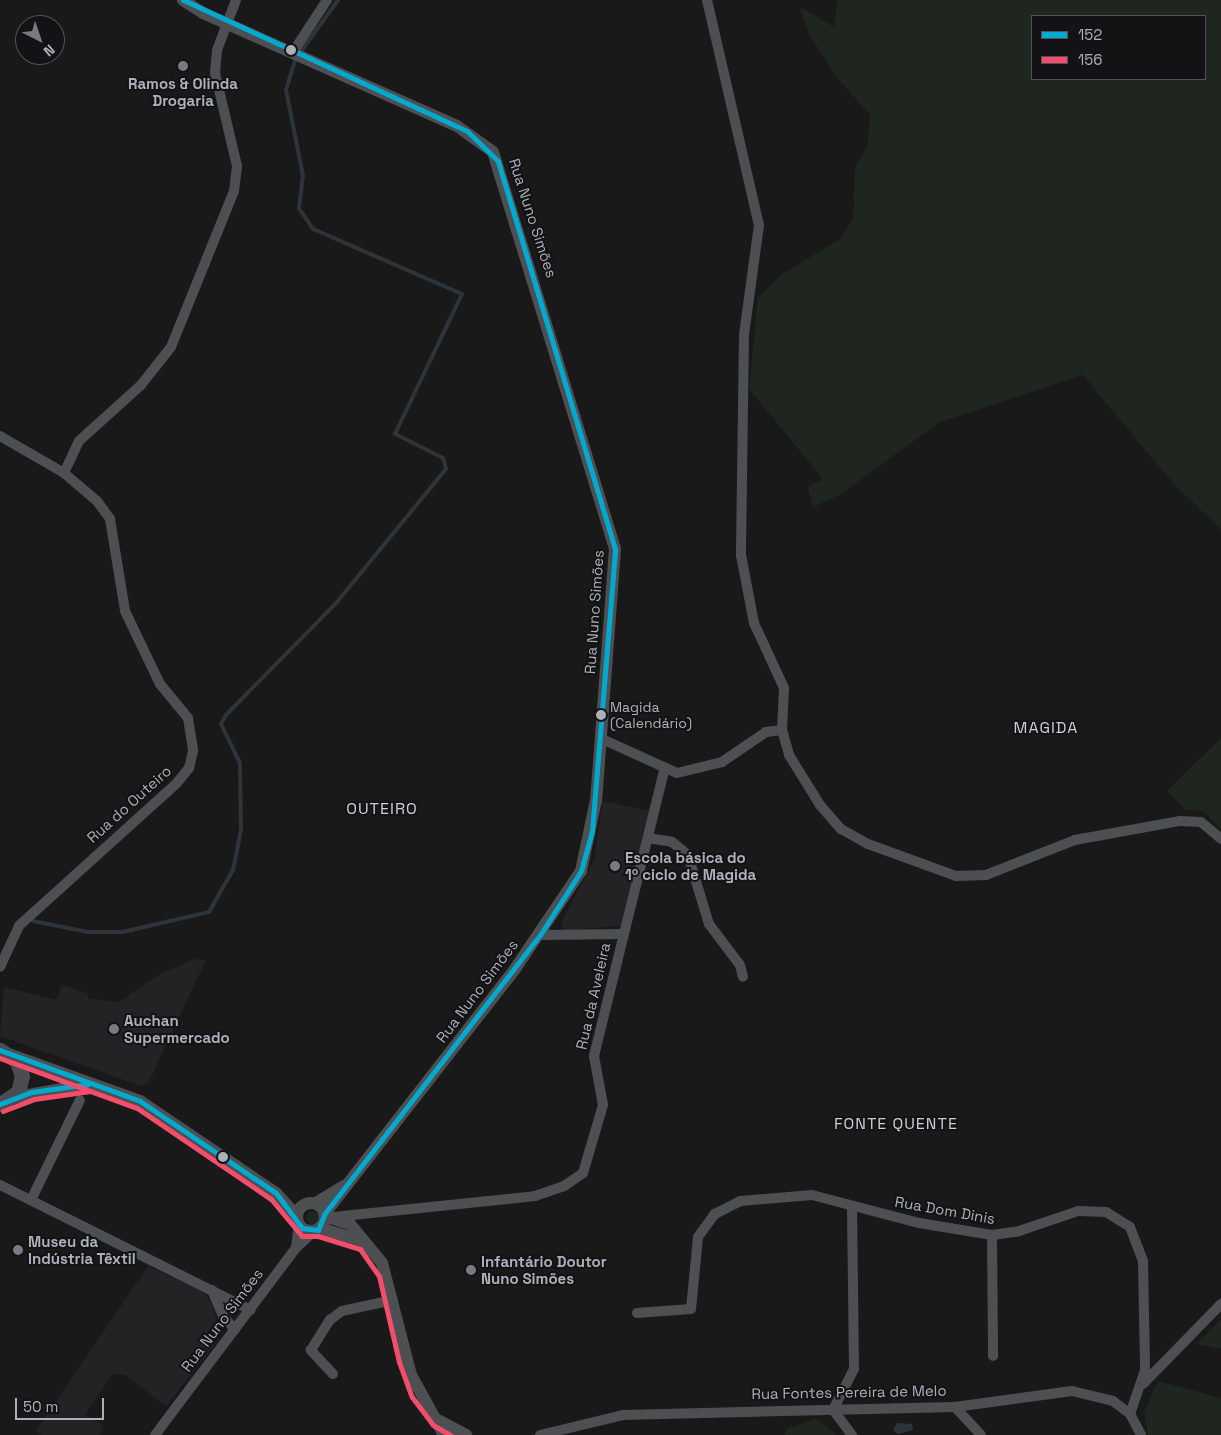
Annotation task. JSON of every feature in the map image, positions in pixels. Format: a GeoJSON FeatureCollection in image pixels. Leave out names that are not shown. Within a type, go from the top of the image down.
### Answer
{"type":"FeatureCollection","features":[{"type":"Feature","properties":{"kind":"main road"},"geometry":{"type":"LineString","coordinates":[[3,1051],[22,1076],[3,1102]]}},
{"type":"Feature","properties":{"kind":"street","name":"Rua Nuno Simões"},"geometry":{"type":"LineString","coordinates":[[155,1435],[296,1248],[316,1230],[335,1217],[338,1196],[540,935],[586,859],[602,739],[616,566],[613,531],[498,161],[468,131],[230,25],[183,0]]}},
{"type":"Feature","properties":{"kind":"street"},"geometry":{"type":"LineString","coordinates":[[64,474],[79,441],[141,386],[171,347],[234,191],[237,166],[215,73],[217,50],[230,25],[236,0]]}},
{"type":"Feature","properties":{"kind":"street"},"geometry":{"type":"LineString","coordinates":[[293,52],[327,0]]}},
{"type":"Feature","properties":{"kind":"street"},"geometry":{"type":"LineString","coordinates":[[707,0],[759,225],[744,335],[742,555],[754,623],[784,688],[782,730],[790,755],[820,805],[841,829],[868,844],[956,876],[986,875],[1075,840],[1180,821],[1201,822],[1221,839]]}},
{"type":"Feature","properties":{"kind":"street","name":"Rua do Outeiro"},"geometry":{"type":"LineString","coordinates":[[0,436],[64,474],[97,500],[115,529],[125,611],[160,684],[188,718],[192,760],[177,783],[28,916],[10,937],[0,967]]}},
{"type":"Feature","properties":{"kind":"street"},"geometry":{"type":"LineString","coordinates":[[602,739],[664,770],[677,773],[722,762],[766,732],[782,730]]}},
{"type":"Feature","properties":{"kind":"street","name":"Rua da Aveleira"},"geometry":{"type":"LineString","coordinates":[[335,1217],[535,1196],[580,1176],[603,1105],[594,1056],[664,770]]}},
{"type":"Feature","properties":{"kind":"street"},"geometry":{"type":"LineString","coordinates":[[648,838],[672,842],[688,855],[709,924],[740,965],[743,977]]}},
{"type":"Feature","properties":{"kind":"street"},"geometry":{"type":"LineString","coordinates":[[540,935],[623,934]]}},
{"type":"Feature","properties":{"kind":"street"},"geometry":{"type":"LineString","coordinates":[[3,1051],[145,1104],[276,1193],[310,1204],[335,1217],[365,1242],[382,1263],[411,1375],[438,1420],[444,1435]]}},
{"type":"Feature","properties":{"kind":"street"},"geometry":{"type":"LineString","coordinates":[[3,1102],[92,1084]]}},
{"type":"Feature","properties":{"kind":"street"},"geometry":{"type":"LineString","coordinates":[[31,1200],[80,1100]]}},
{"type":"Feature","properties":{"kind":"street"},"geometry":{"type":"LineString","coordinates":[[0,1185],[251,1310]]}},
{"type":"Feature","properties":{"kind":"street","name":"Rua Nuno Simões"},"geometry":{"type":"LineString","coordinates":[[310,1204],[346,1185]]}},
{"type":"Feature","properties":{"kind":"street"},"geometry":{"type":"LineString","coordinates":[[276,1193],[298,1221],[316,1230],[365,1242]]}},
{"type":"Feature","properties":{"kind":"street","name":"Rua Dom Dinis"},"geometry":{"type":"LineString","coordinates":[[637,1312],[691,1308],[698,1237],[705,1225],[728,1206],[793,1194],[852,1206],[918,1223],[992,1235],[1018,1231],[1078,1211],[1106,1212],[1125,1222],[1140,1243],[1143,1261],[1143,1384],[1130,1414]]}},
{"type":"Feature","properties":{"kind":"street"},"geometry":{"type":"LineString","coordinates":[[298,1221],[310,1204]]}},
{"type":"Feature","properties":{"kind":"street"},"geometry":{"type":"LineString","coordinates":[[852,1206],[854,1369],[833,1410],[852,1435]]}},
{"type":"Feature","properties":{"kind":"street","name":"Rua Nuno Simões"},"geometry":{"type":"LineString","coordinates":[[296,1248],[298,1221]]}},
{"type":"Feature","properties":{"kind":"street"},"geometry":{"type":"LineString","coordinates":[[992,1235],[993,1356]]}},
{"type":"Feature","properties":{"kind":"street"},"geometry":{"type":"LineString","coordinates":[[212,1290],[223,1316],[235,1330]]}},
{"type":"Feature","properties":{"kind":"street"},"geometry":{"type":"LineString","coordinates":[[333,1374],[311,1350],[330,1320],[342,1311],[393,1300]]}},
{"type":"Feature","properties":{"kind":"street"},"geometry":{"type":"LineString","coordinates":[[1143,1384],[1221,1304]]}},
{"type":"Feature","properties":{"kind":"street","name":"Rua Fontes Pereira de Melo"},"geometry":{"type":"LineString","coordinates":[[540,1435],[623,1415],[955,1408],[1087,1391],[1113,1400],[1130,1414],[1141,1435]]}},
{"type":"Feature","properties":{"kind":"street"},"geometry":{"type":"LineString","coordinates":[[955,1408],[981,1435]]}},
{"type":"Feature","properties":{"kind":"street"},"geometry":{"type":"LineString","coordinates":[[438,1420],[466,1435]]}},
{"type":"Feature","properties":{"kind":"shaded area"},"geometry":{"type":"Polygon","coordinates":[[[837,0],[1221,0],[1221,530],[1173,483],[1083,375],[940,422],[839,495],[813,507],[808,487],[823,479],[749,389],[758,298],[781,275],[840,239],[853,219],[855,168],[868,145],[870,115],[835,75],[808,32],[800,7],[834,27],[837,0]]]}},
{"type":"Feature","properties":{"kind":"shaded area"},"geometry":{"type":"Polygon","coordinates":[[[1221,738],[1221,829],[1203,811],[1186,810],[1167,791],[1221,738]]]}},
{"type":"Feature","properties":{"kind":"shaded area","name":"Escola básica do 1º ciclo de Magida"},"geometry":{"type":"Polygon","coordinates":[[[603,801],[650,811],[621,926],[563,930],[562,921],[594,860],[603,801]]]}},
{"type":"Feature","properties":{"kind":"shaded area"},"geometry":{"type":"Polygon","coordinates":[[[194,959],[206,960],[148,1083],[141,1086],[0,1036],[4,987],[56,1000],[62,985],[89,994],[88,998],[119,1002],[160,974],[194,959]]]}},
{"type":"Feature","properties":{"kind":"shaded area"},"geometry":{"type":"Polygon","coordinates":[[[310,1211],[316,1211],[320,1218],[316,1225],[310,1225],[306,1221],[306,1215],[310,1211]]]}},
{"type":"Feature","properties":{"kind":"shaded area"},"geometry":{"type":"Polygon","coordinates":[[[148,1266],[204,1292],[212,1305],[216,1320],[212,1336],[216,1343],[166,1406],[125,1375],[113,1374],[85,1414],[104,1426],[99,1435],[42,1435],[36,1431],[148,1266]]]}},
{"type":"Feature","properties":{"kind":"shaded area"},"geometry":{"type":"Polygon","coordinates":[[[1221,1319],[1221,1349],[1197,1344],[1221,1319]]]}},
{"type":"Feature","properties":{"kind":"shaded area"},"geometry":{"type":"Polygon","coordinates":[[[1158,1381],[1221,1398],[1221,1435],[1148,1435],[1144,1411],[1158,1381]]]}},
{"type":"Feature","properties":{"kind":"shaded area"},"geometry":{"type":"Polygon","coordinates":[[[817,1419],[837,1435],[785,1435],[786,1429],[817,1419]]]}},
{"type":"Feature","properties":{"kind":"shaded area"},"geometry":{"type":"Polygon","coordinates":[[[897,1423],[912,1424],[913,1430],[898,1434],[893,1430],[897,1423]]]}},
{"type":"Feature","properties":{"kind":"waterway"},"geometry":{"type":"LineString","coordinates":[[302,50],[338,0]]}},
{"type":"Feature","properties":{"kind":"waterway"},"geometry":{"type":"LineString","coordinates":[[33,921],[88,932],[122,932],[209,912],[233,870],[241,830],[240,763],[221,724],[226,715],[337,602],[446,469],[443,458],[395,434],[462,294],[313,229],[299,208],[303,176],[286,90],[295,60]]}},
{"type":"Feature","properties":{"kind":"transit line","name":"152"},"geometry":{"type":"LineString","coordinates":[[0,1050],[140,1101],[276,1193],[302,1228],[318,1230],[325,1213],[540,935],[581,871],[592,831],[615,549],[498,161],[467,131],[183,0]]}},
{"type":"Feature","properties":{"kind":"transit line","name":"156"},"geometry":{"type":"LineString","coordinates":[[0,1058],[137,1108],[271,1199],[302,1236],[318,1236],[360,1249],[379,1276],[399,1362],[412,1397],[433,1425],[450,1435]]}},
{"type":"Feature","properties":{"kind":"transit line","name":"152"},"geometry":{"type":"LineString","coordinates":[[0,1104],[32,1092],[88,1084]]}},
{"type":"Feature","properties":{"kind":"transit line","name":"156"},"geometry":{"type":"LineString","coordinates":[[3,1111],[34,1099],[90,1091]]}},
{"type":"Feature","properties":{"kind":"place","name":"Ramos & Olinda Drogaria"},"geometry":{"type":"Point","coordinates":[183,66]}},
{"type":"Feature","properties":{"kind":"place","name":"Magida (Calendário)"},"geometry":{"type":"Point","coordinates":[601,715]}},
{"type":"Feature","properties":{"kind":"place","name":"Escola básica do 1º ciclo de Magida"},"geometry":{"type":"Point","coordinates":[615,866]}},
{"type":"Feature","properties":{"kind":"place","name":"Auchan Supermercado"},"geometry":{"type":"Point","coordinates":[114,1029]}},
{"type":"Feature","properties":{"kind":"place","name":"Museu da Indústria Têxtil"},"geometry":{"type":"Point","coordinates":[18,1250]}},
{"type":"Feature","properties":{"kind":"place","name":"Infantário Doutor Nuno Simões"},"geometry":{"type":"Point","coordinates":[471,1270]}},
{"type":"Feature","properties":{"kind":"district","name":"MAGIDA"},"geometry":{"type":"Point","coordinates":[1046,728]}},
{"type":"Feature","properties":{"kind":"district","name":"OUTEIRO"},"geometry":{"type":"Point","coordinates":[382,809]}},
{"type":"Feature","properties":{"kind":"district","name":"FONTE QUENTE"},"geometry":{"type":"Point","coordinates":[896,1124]}}]}
